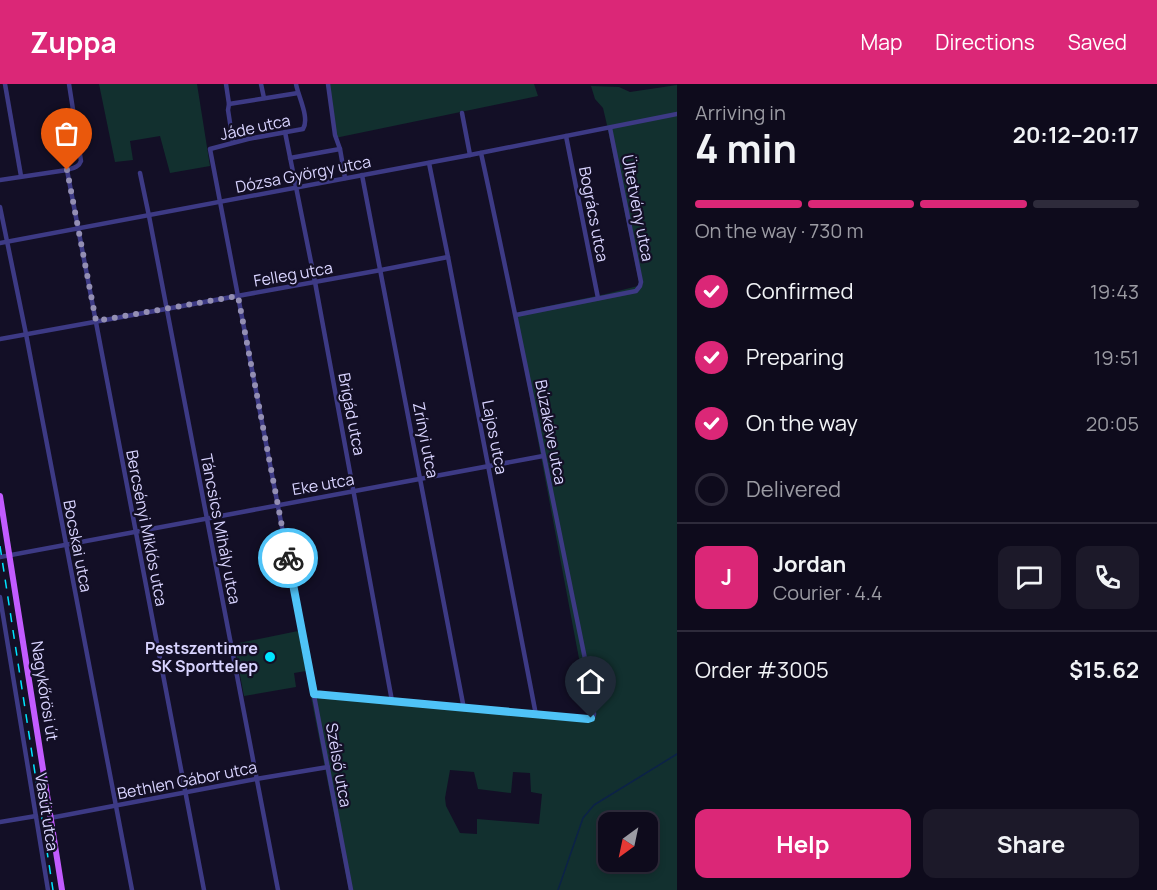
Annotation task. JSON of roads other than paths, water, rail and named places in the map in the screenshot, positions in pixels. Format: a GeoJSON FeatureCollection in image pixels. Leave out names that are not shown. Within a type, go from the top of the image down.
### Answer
{"type":"FeatureCollection","features":[{"type":"Feature","properties":{"kind":"main road","name":"Nagykőrösi út"},"geometry":{"type":"LineString","coordinates":[[0,496],[62,890]]}},
{"type":"Feature","properties":{"kind":"street"},"geometry":{"type":"LineString","coordinates":[[5,84],[21,176]]}},
{"type":"Feature","properties":{"kind":"street"},"geometry":{"type":"LineString","coordinates":[[0,180],[67,170],[80,164],[69,84]]}},
{"type":"Feature","properties":{"kind":"street"},"geometry":{"type":"LineString","coordinates":[[226,84],[233,142]]}},
{"type":"Feature","properties":{"kind":"street"},"geometry":{"type":"LineString","coordinates":[[261,84],[264,98]]}},
{"type":"Feature","properties":{"kind":"street"},"geometry":{"type":"LineString","coordinates":[[229,104],[298,93],[296,84]]}},
{"type":"Feature","properties":{"kind":"street"},"geometry":{"type":"LineString","coordinates":[[328,84],[335,135],[345,178]]}},
{"type":"Feature","properties":{"kind":"street","name":"Jáde utca"},"geometry":{"type":"LineString","coordinates":[[210,149],[233,142],[303,129],[305,127],[301,98],[298,93]]}},
{"type":"Feature","properties":{"kind":"street"},"geometry":{"type":"LineString","coordinates":[[462,113],[470,155]]}},
{"type":"Feature","properties":{"kind":"street","name":"Dózsa György utca"},"geometry":{"type":"LineString","coordinates":[[0,243],[677,114]]}},
{"type":"Feature","properties":{"kind":"street","name":"Ültetvény utca"},"geometry":{"type":"LineString","coordinates":[[598,298],[636,291],[641,282],[610,128]]}},
{"type":"Feature","properties":{"kind":"street","name":"Brigád utca"},"geometry":{"type":"LineString","coordinates":[[285,132],[392,701]]}},
{"type":"Feature","properties":{"kind":"street","name":"Bogrács utca"},"geometry":{"type":"LineString","coordinates":[[566,136],[598,298]]}},
{"type":"Feature","properties":{"kind":"street","name":"Szélső utca"},"geometry":{"type":"LineString","coordinates":[[210,149],[351,890]]}},
{"type":"Feature","properties":{"kind":"street"},"geometry":{"type":"LineString","coordinates":[[290,158],[340,149]]}},
{"type":"Feature","properties":{"kind":"street","name":"Búzakéve utca"},"geometry":{"type":"LineString","coordinates":[[481,153],[516,315],[592,693],[594,715],[588,719],[536,715]]}},
{"type":"Feature","properties":{"kind":"street","name":"Lajos utca"},"geometry":{"type":"LineString","coordinates":[[429,163],[536,715]]}},
{"type":"Feature","properties":{"kind":"street","name":"Bercsényi Miklós utca"},"geometry":{"type":"LineString","coordinates":[[67,170],[204,890]]}},
{"type":"Feature","properties":{"kind":"street","name":"Táncsics Mihály utca"},"geometry":{"type":"LineString","coordinates":[[140,173],[278,890]]}},
{"type":"Feature","properties":{"kind":"street","name":"Zrínyi utca"},"geometry":{"type":"LineString","coordinates":[[362,175],[464,709]]}},
{"type":"Feature","properties":{"kind":"street","name":"Bocskai utca"},"geometry":{"type":"LineString","coordinates":[[0,207],[132,890]]}},
{"type":"Feature","properties":{"kind":"street","name":"Felleg utca"},"geometry":{"type":"LineString","coordinates":[[0,339],[448,257]]}},
{"type":"Feature","properties":{"kind":"street"},"geometry":{"type":"LineString","coordinates":[[516,315],[598,298]]}},
{"type":"Feature","properties":{"kind":"street","name":"Eke utca"},"geometry":{"type":"LineString","coordinates":[[0,557],[543,456]]}},
{"type":"Feature","properties":{"kind":"street","name":"Vasút utca"},"geometry":{"type":"LineString","coordinates":[[0,597],[3,633],[48,890]]}},
{"type":"Feature","properties":{"kind":"street"},"geometry":{"type":"LineString","coordinates":[[314,694],[536,715]]}},
{"type":"Feature","properties":{"kind":"street","name":"Bethlen Gábor utca"},"geometry":{"type":"LineString","coordinates":[[50,818],[328,767]]}},
{"type":"Feature","properties":{"kind":"street"},"geometry":{"type":"LineString","coordinates":[[0,822],[36,816]]}},
{"type":"Feature","properties":{"kind":"waterway"},"geometry":{"type":"LineString","coordinates":[[558,890],[583,818],[594,805],[677,754]]}},
{"type":"Feature","properties":{"kind":"railway"},"geometry":{"type":"LineString","coordinates":[[0,546],[53,890]]}},
{"type":"Feature","properties":{"kind":"place","name":"Pestszentimre SK Sporttelep"},"geometry":{"type":"Point","coordinates":[270,657]}}]}
